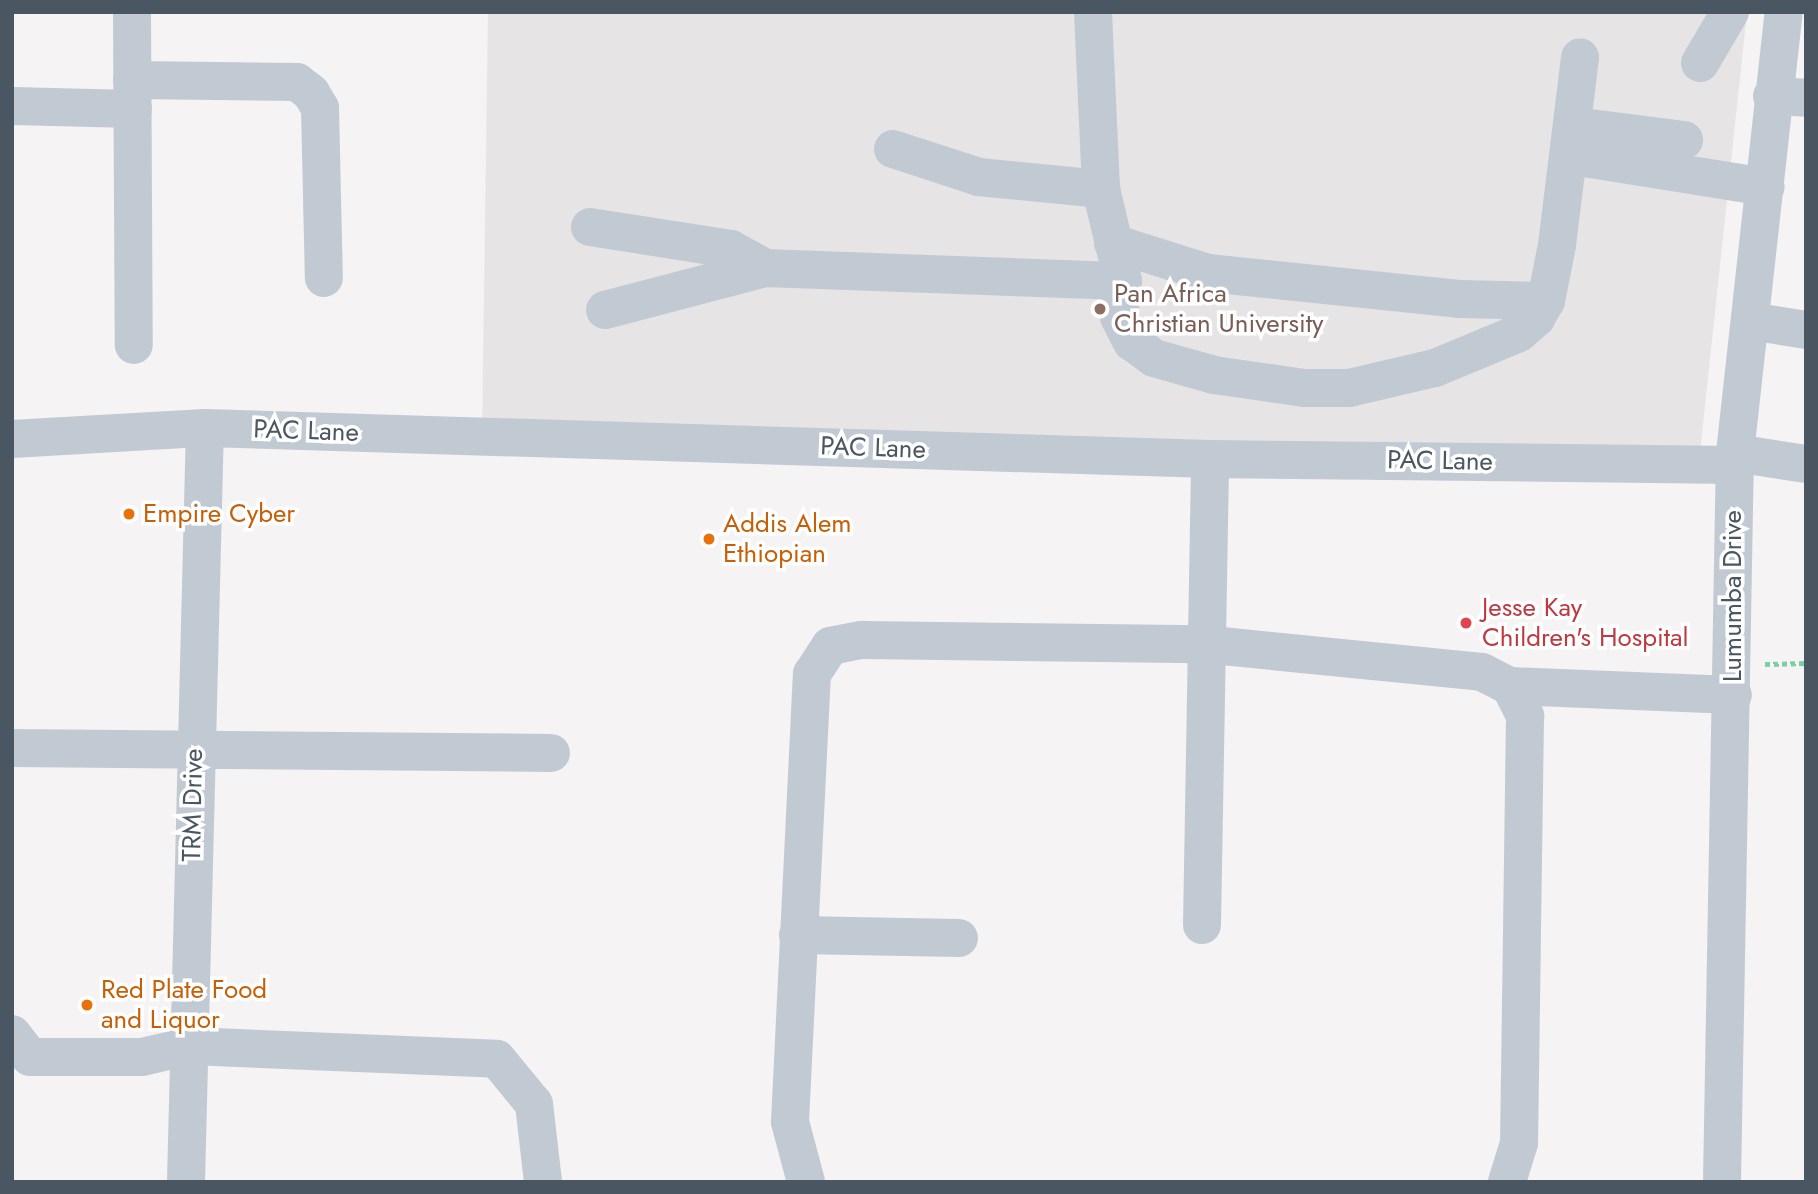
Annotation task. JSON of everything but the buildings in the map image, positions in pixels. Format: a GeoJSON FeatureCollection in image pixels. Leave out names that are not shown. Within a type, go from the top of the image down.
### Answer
{"type":"FeatureCollection","features":[{"type":"Feature","properties":{"kind":"street"},"geometry":{"type":"LineString","coordinates":[[132,12],[134,345]]}},
{"type":"Feature","properties":{"kind":"street"},"geometry":{"type":"LineString","coordinates":[[1093,12],[1101,189],[1123,281],[1119,317],[1132,342],[1154,358],[1304,388],[1349,388],[1435,368],[1519,333],[1546,301],[1573,141],[1580,57]]}},
{"type":"Feature","properties":{"kind":"street"},"geometry":{"type":"LineString","coordinates":[[1700,63],[1730,12]]}},
{"type":"Feature","properties":{"kind":"street","name":"Lumumba Drive"},"geometry":{"type":"LineString","coordinates":[[1722,1182],[1733,695],[1735,459],[1766,187],[1789,97],[1784,12]]}},
{"type":"Feature","properties":{"kind":"street"},"geometry":{"type":"LineString","coordinates":[[12,106],[296,82],[311,93],[320,108],[324,278]]}},
{"type":"Feature","properties":{"kind":"street"},"geometry":{"type":"LineString","coordinates":[[1573,141],[1684,141]]}},
{"type":"Feature","properties":{"kind":"street"},"geometry":{"type":"LineString","coordinates":[[1573,141],[1766,187]]}},
{"type":"Feature","properties":{"kind":"street"},"geometry":{"type":"LineString","coordinates":[[893,149],[979,177],[1101,189]]}},
{"type":"Feature","properties":{"kind":"street"},"geometry":{"type":"LineString","coordinates":[[590,228],[731,248],[765,268]]}},
{"type":"Feature","properties":{"kind":"street"},"geometry":{"type":"LineString","coordinates":[[1113,243],[1208,273],[1433,297],[1546,301]]}},
{"type":"Feature","properties":{"kind":"street"},"geometry":{"type":"LineString","coordinates":[[605,310],[765,268],[1123,281]]}},
{"type":"Feature","properties":{"kind":"street"},"geometry":{"type":"LineString","coordinates":[[1750,321],[1806,330]]}},
{"type":"Feature","properties":{"kind":"street","name":"PAC Lane"},"geometry":{"type":"LineString","coordinates":[[12,439],[205,428],[1210,459],[1735,459],[1806,464]]}},
{"type":"Feature","properties":{"kind":"street","name":"TRM Drive"},"geometry":{"type":"LineString","coordinates":[[186,1182],[194,748],[205,428]]}},
{"type":"Feature","properties":{"kind":"street"},"geometry":{"type":"LineString","coordinates":[[1202,925],[1202,644],[1210,459]]}},
{"type":"Feature","properties":{"kind":"street"},"geometry":{"type":"LineString","coordinates":[[806,1182],[790,1122],[798,935],[812,674],[830,646],[862,640],[1202,644],[1482,672],[1510,686],[1733,695]]}},
{"type":"Feature","properties":{"kind":"street"},"geometry":{"type":"LineString","coordinates":[[1507,1182],[1519,1143],[1525,716],[1510,686]]}},
{"type":"Feature","properties":{"kind":"street"},"geometry":{"type":"LineString","coordinates":[[12,748],[551,753]]}},
{"type":"Feature","properties":{"kind":"street"},"geometry":{"type":"LineString","coordinates":[[798,935],[959,938]]}},
{"type":"Feature","properties":{"kind":"street"},"geometry":{"type":"LineString","coordinates":[[12,1034],[30,1057],[142,1057],[190,1046],[498,1059],[534,1104],[543,1182]]}},
{"type":"Feature","properties":{"kind":"shaded area","name":"Pan Africa Christian University"},"geometry":{"type":"Polygon","coordinates":[[[488,12],[1747,12],[1699,462],[482,437],[488,12]]]}},
{"type":"Feature","properties":{"kind":"place","name":"Pan Africa Christian University"},"geometry":{"type":"Point","coordinates":[1100,309]}},
{"type":"Feature","properties":{"kind":"place","name":"Empire Cyber"},"geometry":{"type":"Point","coordinates":[129,514]}},
{"type":"Feature","properties":{"kind":"place","name":"Addis Alem Ethiopian"},"geometry":{"type":"Point","coordinates":[709,539]}},
{"type":"Feature","properties":{"kind":"place","name":"Jesse Kay Children's Hospital"},"geometry":{"type":"Point","coordinates":[1466,623]}},
{"type":"Feature","properties":{"kind":"place","name":"Red Plate Food and Liquor"},"geometry":{"type":"Point","coordinates":[87,1005]}}]}
